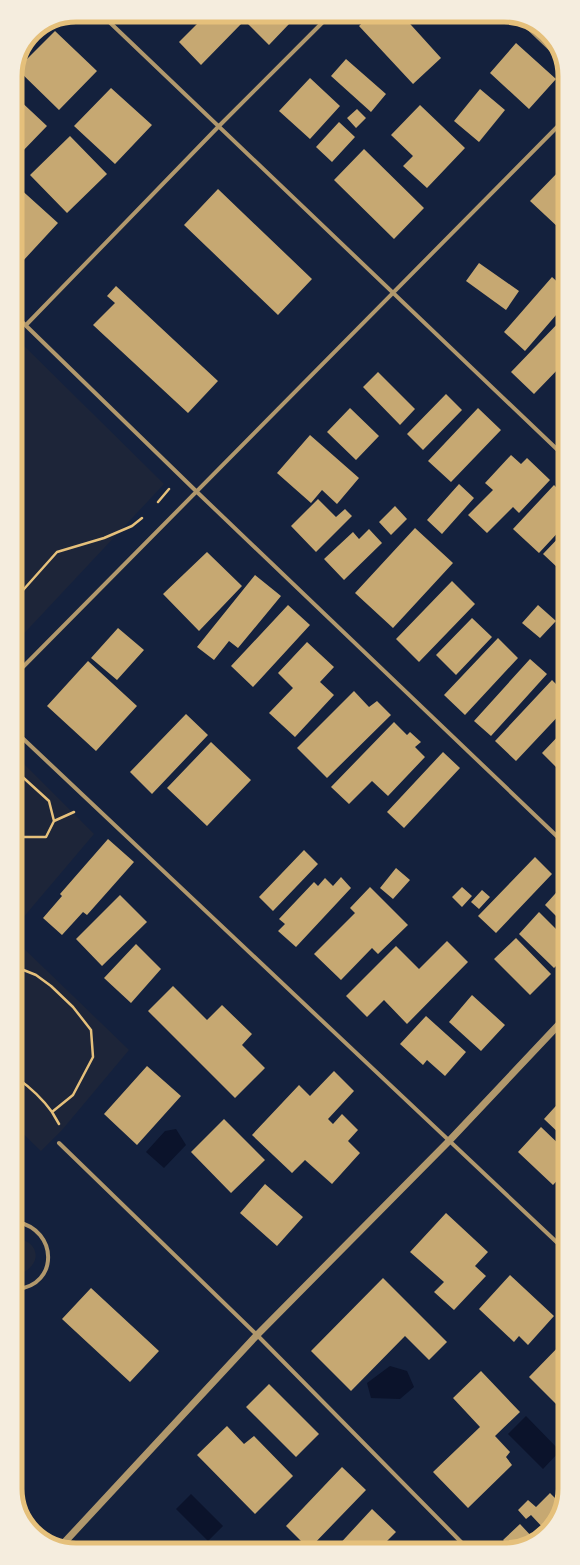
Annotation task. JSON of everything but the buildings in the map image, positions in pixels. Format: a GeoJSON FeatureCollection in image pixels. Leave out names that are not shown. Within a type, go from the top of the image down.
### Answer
{"type":"FeatureCollection","features":[{"type":"Feature","properties":{"kind":"street"},"geometry":{"type":"LineString","coordinates":[[109,22],[558,449]]}},
{"type":"Feature","properties":{"kind":"street"},"geometry":{"type":"LineString","coordinates":[[26,325],[218,126],[323,22]]}},
{"type":"Feature","properties":{"kind":"street"},"geometry":{"type":"LineString","coordinates":[[526,27],[551,50]]}},
{"type":"Feature","properties":{"kind":"street"},"geometry":{"type":"LineString","coordinates":[[22,668],[558,126]]}},
{"type":"Feature","properties":{"kind":"street"},"geometry":{"type":"LineString","coordinates":[[22,321],[197,492],[558,837]]}},
{"type":"Feature","properties":{"kind":"street"},"geometry":{"type":"LineString","coordinates":[[22,738],[558,1243]]}},
{"type":"Feature","properties":{"kind":"street"},"geometry":{"type":"LineString","coordinates":[[65,1542],[257,1335],[449,1141],[558,1025]]}},
{"type":"Feature","properties":{"kind":"street"},"geometry":{"type":"LineString","coordinates":[[59,1143],[257,1335],[462,1543]]}},
{"type":"Feature","properties":{"kind":"street"},"geometry":{"type":"LineString","coordinates":[[22,1223],[31,1225],[41,1234],[47,1246],[49,1259],[45,1272],[36,1282],[22,1289]]}},
{"type":"Feature","properties":{"kind":"path"},"geometry":{"type":"LineString","coordinates":[[156,506],[181,476]]}},
{"type":"Feature","properties":{"kind":"path"},"geometry":{"type":"LineString","coordinates":[[22,591],[57,552],[104,538],[132,526],[147,514]]}},
{"type":"Feature","properties":{"kind":"path"},"geometry":{"type":"LineString","coordinates":[[22,776],[49,802],[54,821]]}},
{"type":"Feature","properties":{"kind":"path"},"geometry":{"type":"LineString","coordinates":[[22,837],[46,837],[54,821],[93,804]]}},
{"type":"Feature","properties":{"kind":"path"},"geometry":{"type":"LineString","coordinates":[[22,970],[36,975],[74,1006],[91,1030],[93,1057],[73,1094],[52,1112]]}},
{"type":"Feature","properties":{"kind":"path"},"geometry":{"type":"LineString","coordinates":[[22,1082],[30,1087],[44,1101],[62,1130]]}},
{"type":"Feature","properties":{"kind":"shaded area"},"geometry":{"type":"Polygon","coordinates":[[[22,344],[164,484],[22,636],[22,344]]]}},
{"type":"Feature","properties":{"kind":"shaded area"},"geometry":{"type":"Polygon","coordinates":[[[22,762],[94,834],[22,919],[22,762]]]}},
{"type":"Feature","properties":{"kind":"shaded area"},"geometry":{"type":"Polygon","coordinates":[[[22,947],[129,1050],[62,1130],[41,1151],[22,1133],[22,947]]]}},
{"type":"Feature","properties":{"kind":"shaded area"},"geometry":{"type":"Polygon","coordinates":[[[176,1129],[186,1145],[164,1168],[146,1152],[165,1131],[176,1129]]]}},
{"type":"Feature","properties":{"kind":"shaded area"},"geometry":{"type":"Polygon","coordinates":[[[22,1240],[31,1245],[35,1250],[36,1256],[31,1267],[22,1273],[22,1240]]]}},
{"type":"Feature","properties":{"kind":"shaded area"},"geometry":{"type":"Polygon","coordinates":[[[390,1366],[407,1371],[414,1387],[400,1399],[371,1398],[367,1383],[390,1366]]]}},
{"type":"Feature","properties":{"kind":"shaded area"},"geometry":{"type":"Polygon","coordinates":[[[526,1416],[558,1449],[558,1453],[543,1469],[508,1434],[526,1416]]]}},
{"type":"Feature","properties":{"kind":"shaded area"},"geometry":{"type":"Polygon","coordinates":[[[191,1494],[223,1526],[208,1541],[176,1509],[191,1494]]]}}]}
